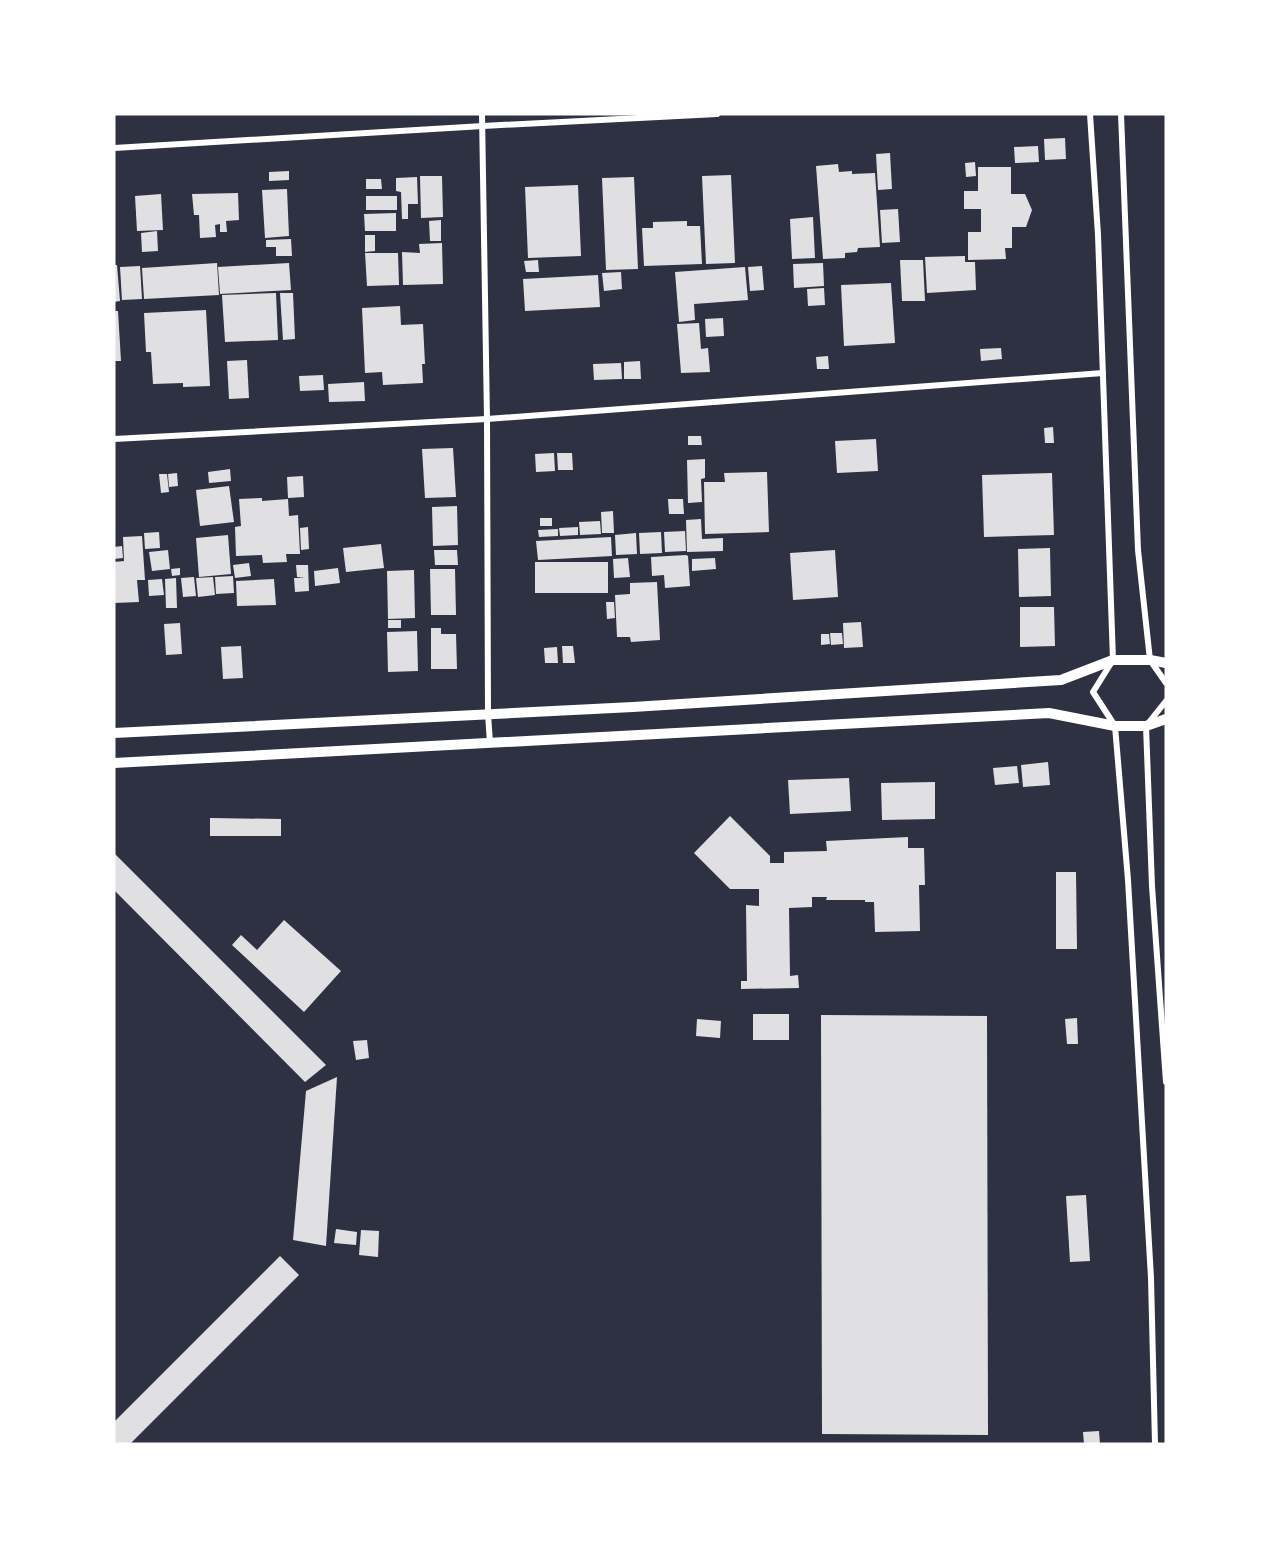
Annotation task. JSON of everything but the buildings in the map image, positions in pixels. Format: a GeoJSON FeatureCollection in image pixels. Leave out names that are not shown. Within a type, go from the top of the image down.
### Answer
{"type":"FeatureCollection","features":[{"type":"Feature","properties":{"kind":"street"},"geometry":{"type":"LineString","coordinates":[[482,114],[490,744]]}},
{"type":"Feature","properties":{"kind":"street"},"geometry":{"type":"LineString","coordinates":[[114,148],[717,114]]}},
{"type":"Feature","properties":{"kind":"street"},"geometry":{"type":"LineString","coordinates":[[1090,114],[1098,235],[1113,660],[1093,692],[1115,726],[1128,880],[1151,1278],[1155,1444]]}},
{"type":"Feature","properties":{"kind":"street"},"geometry":{"type":"LineString","coordinates":[[1121,114],[1138,550],[1150,660],[1166,683]]}},
{"type":"Feature","properties":{"kind":"street"},"geometry":{"type":"LineString","coordinates":[[114,439],[487,419],[1103,373]]}},
{"type":"Feature","properties":{"kind":"street"},"geometry":{"type":"LineString","coordinates":[[114,733],[488,714],[1061,680],[1113,660],[1150,660],[1166,663]]}},
{"type":"Feature","properties":{"kind":"street"},"geometry":{"type":"LineString","coordinates":[[1166,701],[1146,726],[1166,1082]]}},
{"type":"Feature","properties":{"kind":"street"},"geometry":{"type":"LineString","coordinates":[[114,763],[1049,712],[1115,726],[1146,726],[1166,719]]}}]}
